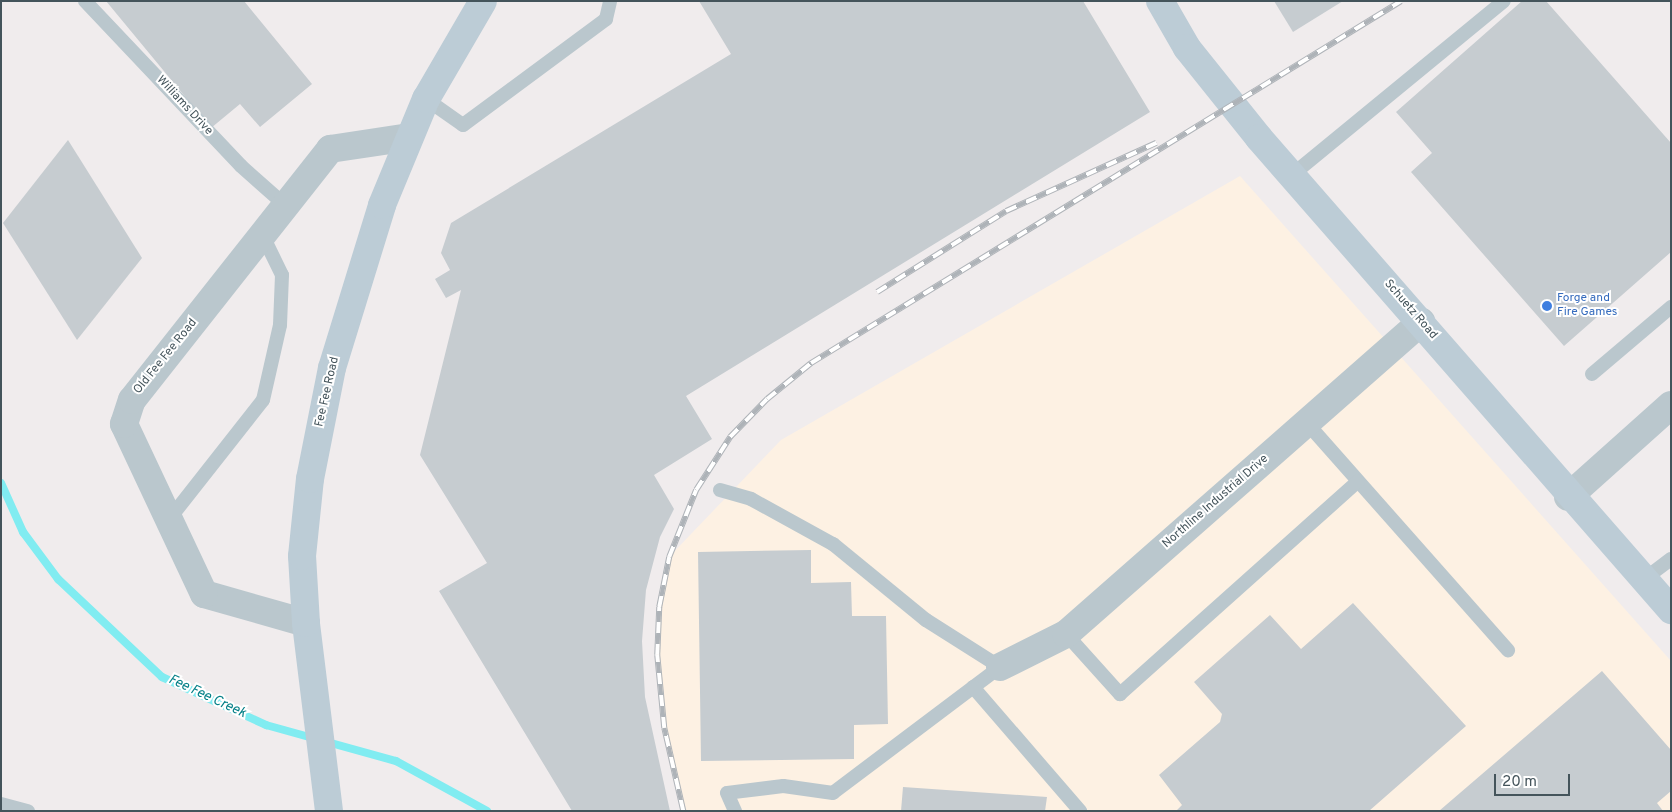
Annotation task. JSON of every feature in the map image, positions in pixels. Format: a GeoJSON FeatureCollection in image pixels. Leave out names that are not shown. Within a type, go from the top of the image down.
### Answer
{"type":"FeatureCollection","features":[{"type":"Feature","properties":{"kind":"street","name":"Fee Fee Road"},"geometry":{"type":"LineString","coordinates":[[329,811],[310,679],[302,556],[310,479],[332,368],[382,204],[426,99],[483,1]]}},
{"type":"Feature","properties":{"kind":"street","name":"Schuetz Road"},"geometry":{"type":"LineString","coordinates":[[1160,1],[1187,48],[1292,175],[1421,322],[1568,497],[1671,610]]}},
{"type":"Feature","properties":{"kind":"street","name":"Old Fee Fee Road"},"geometry":{"type":"LineString","coordinates":[[306,624],[204,594],[167,522],[128,438],[124,424],[132,400],[330,149],[409,137]]}},
{"type":"Feature","properties":{"kind":"street","name":"Northline Industrial Drive"},"geometry":{"type":"LineString","coordinates":[[1000,667],[1066,634],[1421,322]]}},
{"type":"Feature","properties":{"kind":"street"},"geometry":{"type":"LineString","coordinates":[[1568,497],[1671,405]]}},
{"type":"Feature","properties":{"kind":"lane","name":"Williams Drive"},"geometry":{"type":"LineString","coordinates":[[85,1],[241,166],[286,206]]}},
{"type":"Feature","properties":{"kind":"lane"},"geometry":{"type":"LineString","coordinates":[[426,99],[463,125],[606,19],[610,1]]}},
{"type":"Feature","properties":{"kind":"lane"},"geometry":{"type":"LineString","coordinates":[[1292,175],[1504,1]]}},
{"type":"Feature","properties":{"kind":"lane"},"geometry":{"type":"LineString","coordinates":[[167,522],[263,400],[280,324],[282,275],[263,236]]}},
{"type":"Feature","properties":{"kind":"lane"},"geometry":{"type":"LineString","coordinates":[[1592,374],[1671,307]]}},
{"type":"Feature","properties":{"kind":"lane"},"geometry":{"type":"LineString","coordinates":[[1306,422],[1508,650]]}},
{"type":"Feature","properties":{"kind":"lane"},"geometry":{"type":"LineString","coordinates":[[1066,634],[1120,694],[1358,481]]}},
{"type":"Feature","properties":{"kind":"lane"},"geometry":{"type":"LineString","coordinates":[[720,490],[751,499],[833,544],[926,620],[1000,667],[832,793],[783,786],[727,793],[735,811]]}},
{"type":"Feature","properties":{"kind":"lane"},"geometry":{"type":"LineString","coordinates":[[1644,580],[1671,559]]}},
{"type":"Feature","properties":{"kind":"lane"},"geometry":{"type":"LineString","coordinates":[[974,687],[1080,811]]}},
{"type":"Feature","properties":{"kind":"lane"},"geometry":{"type":"LineString","coordinates":[[1,804],[28,811]]}},
{"type":"Feature","properties":{"kind":"shaded area"},"geometry":{"type":"Polygon","coordinates":[[[1240,176],[1671,661],[1671,811],[683,811],[664,728],[657,655],[659,607],[669,557],[781,440],[1240,176]]]}},
{"type":"Feature","properties":{"kind":"building"},"geometry":{"type":"Polygon","coordinates":[[[106,1],[244,1],[312,84],[260,127],[240,104],[211,128],[106,1]]]}},
{"type":"Feature","properties":{"kind":"building"},"geometry":{"type":"Polygon","coordinates":[[[699,1],[1083,1],[1150,112],[686,396],[712,439],[654,475],[674,509],[660,537],[646,590],[642,641],[645,697],[670,811],[572,811],[439,591],[487,563],[420,455],[461,290],[446,298],[435,279],[450,270],[441,253],[451,223],[731,54],[699,1]]]}},
{"type":"Feature","properties":{"kind":"building"},"geometry":{"type":"Polygon","coordinates":[[[1274,1],[1343,1],[1293,32],[1274,1]]]}},
{"type":"Feature","properties":{"kind":"building"},"geometry":{"type":"Polygon","coordinates":[[[1522,1],[1546,1],[1671,143],[1671,252],[1564,346],[1411,172],[1432,153],[1396,112],[1522,1]]]}},
{"type":"Feature","properties":{"kind":"building"},"geometry":{"type":"Polygon","coordinates":[[[68,140],[142,258],[77,340],[3,223],[68,140]]]}},
{"type":"Feature","properties":{"kind":"building"},"geometry":{"type":"Polygon","coordinates":[[[811,550],[811,583],[851,582],[852,616],[886,616],[888,724],[854,725],[854,759],[701,761],[698,552],[811,550]]]}},
{"type":"Feature","properties":{"kind":"building"},"geometry":{"type":"Polygon","coordinates":[[[1353,603],[1466,726],[1369,811],[1176,811],[1182,805],[1159,775],[1220,722],[1222,714],[1194,682],[1270,615],[1301,649],[1353,603]]]}},
{"type":"Feature","properties":{"kind":"building"},"geometry":{"type":"Polygon","coordinates":[[[1602,671],[1671,750],[1671,791],[1657,803],[1663,811],[1439,811],[1602,671]]]}},
{"type":"Feature","properties":{"kind":"building"},"geometry":{"type":"Polygon","coordinates":[[[903,787],[1047,797],[1045,811],[901,811],[903,787]]]}},
{"type":"Feature","properties":{"kind":"waterway","name":"Fee Fee Creek"},"geometry":{"type":"LineString","coordinates":[[1,483],[23,532],[58,579],[162,677],[266,725],[396,761],[487,811]]}},
{"type":"Feature","properties":{"kind":"railway"},"geometry":{"type":"LineString","coordinates":[[683,811],[664,728],[657,655],[659,607],[669,557],[696,490],[730,437],[767,399],[811,363],[1401,1]]}},
{"type":"Feature","properties":{"kind":"railway"},"geometry":{"type":"LineString","coordinates":[[877,292],[1006,211],[1156,143]]}},
{"type":"Feature","properties":{"kind":"place","name":"Forge and Fire Games"},"geometry":{"type":"Point","coordinates":[1547,306]}}]}
